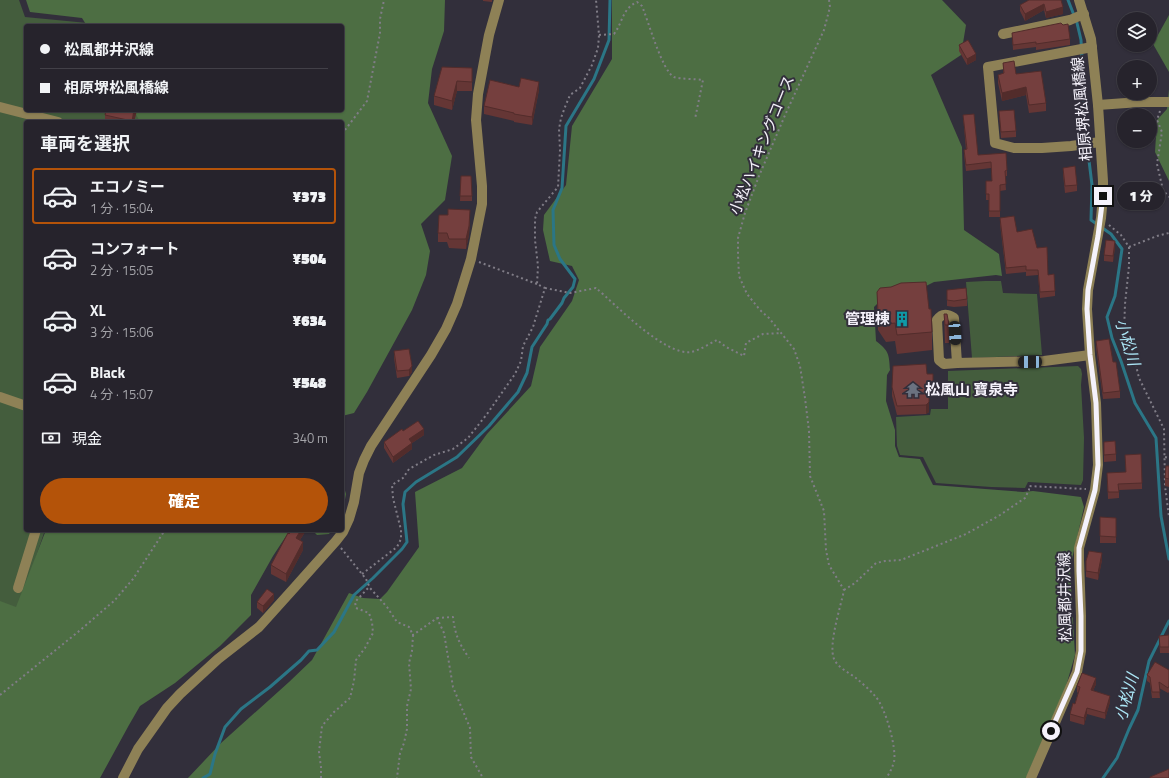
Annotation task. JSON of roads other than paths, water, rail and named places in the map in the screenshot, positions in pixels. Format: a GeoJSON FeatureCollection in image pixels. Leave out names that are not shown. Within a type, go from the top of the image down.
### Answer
{"type":"FeatureCollection","features":[{"type":"Feature","properties":{"kind":"street"},"geometry":{"type":"LineString","coordinates":[[344,530],[354,502],[359,472],[364,460],[371,446],[431,356],[446,329],[471,259],[482,204],[482,186],[476,120],[478,94],[489,35],[499,0]]}},
{"type":"Feature","properties":{"kind":"street","name":"相原堺松風橋線"},"geometry":{"type":"LineString","coordinates":[[1079,0],[1077,17],[1091,39],[1084,48],[1098,105],[1091,143],[1103,181],[1103,196],[1098,236]]}},
{"type":"Feature","properties":{"kind":"street"},"geometry":{"type":"LineString","coordinates":[[1003,34],[1077,17]]}},
{"type":"Feature","properties":{"kind":"street"},"geometry":{"type":"LineString","coordinates":[[1084,48],[988,66],[995,143],[1014,148],[1042,148],[1091,143]]}},
{"type":"Feature","properties":{"kind":"street"},"geometry":{"type":"LineString","coordinates":[[1098,105],[1166,102]]}},
{"type":"Feature","properties":{"kind":"street"},"geometry":{"type":"LineString","coordinates":[[0,107],[50,120]]}},
{"type":"Feature","properties":{"kind":"street","name":"松風都井沢線"},"geometry":{"type":"LineString","coordinates":[[1031,778],[1077,672],[1081,651],[1079,548],[1095,490],[1098,465],[1096,403],[1087,325],[1088,290],[1098,236]]}},
{"type":"Feature","properties":{"kind":"street"},"geometry":{"type":"LineString","coordinates":[[957,364],[1044,361],[1090,355]]}},
{"type":"Feature","properties":{"kind":"street"},"geometry":{"type":"LineString","coordinates":[[0,397],[24,405]]}},
{"type":"Feature","properties":{"kind":"street"},"geometry":{"type":"LineString","coordinates":[[18,588],[35,532]]}},
{"type":"Feature","properties":{"kind":"street"},"geometry":{"type":"LineString","coordinates":[[123,778],[138,749],[171,703],[218,659],[258,627],[343,532]]}},
{"type":"Feature","properties":{"kind":"waterway"},"geometry":{"type":"LineString","coordinates":[[203,778],[210,774],[215,754],[225,727],[241,709],[270,687],[309,651],[317,650],[334,632],[354,595],[402,549],[407,542],[403,504],[405,492],[416,482],[457,457],[489,426],[518,392],[527,373],[532,347],[548,320],[573,287],[575,279],[560,259],[554,245],[553,210],[562,188],[566,126],[594,79],[609,40],[610,0]]}},
{"type":"Feature","properties":{"kind":"waterway","name":"小松川"},"geometry":{"type":"LineString","coordinates":[[1068,0],[1077,23],[1081,40],[1086,136],[1092,185],[1091,220],[1111,234],[1122,249],[1115,296],[1107,317],[1112,338],[1135,403],[1156,438],[1161,516],[1169,559]]}},
{"type":"Feature","properties":{"kind":"waterway","name":"小松川"},"geometry":{"type":"LineString","coordinates":[[1103,778],[1117,758],[1138,710],[1149,661],[1169,621]]}},
{"type":"Feature","properties":{"kind":"place","name":"管理棟"},"geometry":{"type":"Point","coordinates":[902,319]}},
{"type":"Feature","properties":{"kind":"place","name":"松風山 寶泉寺"},"geometry":{"type":"Point","coordinates":[913,390]}}]}
